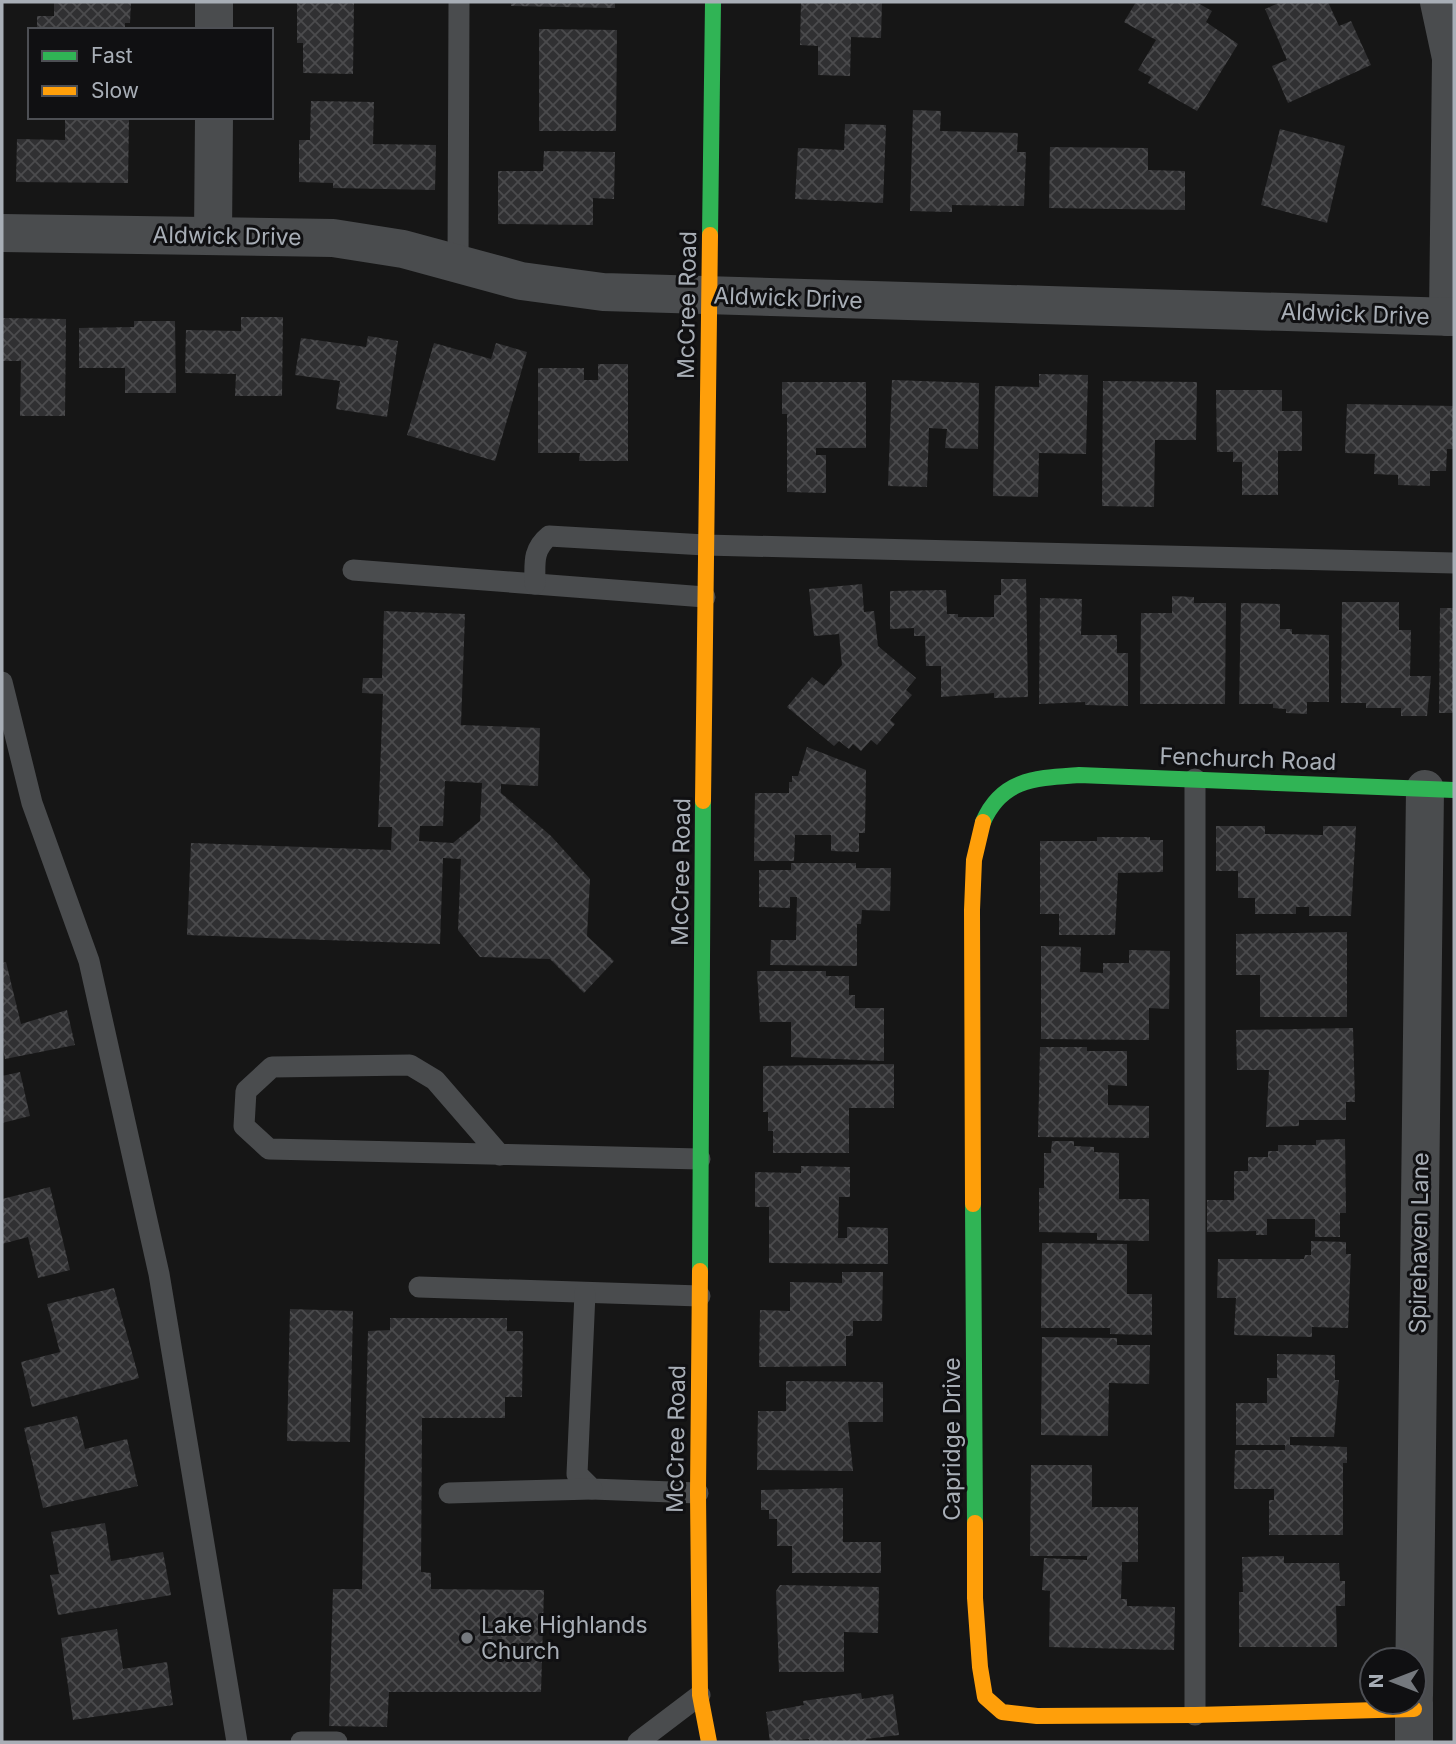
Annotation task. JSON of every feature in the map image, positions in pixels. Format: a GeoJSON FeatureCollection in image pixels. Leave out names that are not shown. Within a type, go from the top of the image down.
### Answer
{"type":"FeatureCollection","features":[{"type":"Feature","properties":{"kind":"street"},"geometry":{"type":"LineString","coordinates":[[214,2],[214,28]]}},
{"type":"Feature","properties":{"kind":"street","name":"McCree Road"},"geometry":{"type":"LineString","coordinates":[[709,1742],[701,1695],[698,1493],[705,545],[713,2]]}},
{"type":"Feature","properties":{"kind":"street"},"geometry":{"type":"LineString","coordinates":[[1439,2],[1451,58],[1451,317]]}},
{"type":"Feature","properties":{"kind":"street"},"geometry":{"type":"LineString","coordinates":[[213,236],[214,119]]}},
{"type":"Feature","properties":{"kind":"street","name":"Aldwick Drive"},"geometry":{"type":"LineString","coordinates":[[2,233],[333,238],[402,249],[521,281],[603,292],[1451,317]]}},
{"type":"Feature","properties":{"kind":"street","name":"Fenchurch Road"},"geometry":{"type":"LineString","coordinates":[[1040,778],[1079,775],[1439,790]]}},
{"type":"Feature","properties":{"kind":"street","name":"Capridge Drive"},"geometry":{"type":"LineString","coordinates":[[1040,778],[1009,788],[987,811],[976,846],[975,859],[972,924],[975,1598],[985,1697],[1002,1712],[1037,1716],[1358,1713]]}},
{"type":"Feature","properties":{"kind":"street","name":"Spirehaven Lane"},"geometry":{"type":"LineString","coordinates":[[1416,1646],[1439,790]]}},
{"type":"Feature","properties":{"kind":"lane"},"geometry":{"type":"LineString","coordinates":[[458,265],[460,2]]}},
{"type":"Feature","properties":{"kind":"lane"},"geometry":{"type":"LineString","coordinates":[[535,584],[538,545],[549,536],[705,545],[1454,563]]}},
{"type":"Feature","properties":{"kind":"lane"},"geometry":{"type":"LineString","coordinates":[[354,570],[705,597]]}},
{"type":"Feature","properties":{"kind":"lane"},"geometry":{"type":"LineString","coordinates":[[2,682],[32,803],[89,961],[156,1261],[237,1742]]}},
{"type":"Feature","properties":{"kind":"lane"},"geometry":{"type":"LineString","coordinates":[[1195,779],[1195,1715]]}},
{"type":"Feature","properties":{"kind":"lane"},"geometry":{"type":"LineString","coordinates":[[500,1155],[435,1080],[410,1065],[272,1068],[246,1091],[244,1126],[269,1149],[500,1155],[701,1159]]}},
{"type":"Feature","properties":{"kind":"lane"},"geometry":{"type":"LineString","coordinates":[[419,1287],[701,1296]]}},
{"type":"Feature","properties":{"kind":"lane"},"geometry":{"type":"LineString","coordinates":[[585,1293],[578,1474],[592,1489]]}},
{"type":"Feature","properties":{"kind":"lane"},"geometry":{"type":"LineString","coordinates":[[449,1493],[592,1489],[698,1493]]}},
{"type":"Feature","properties":{"kind":"lane"},"geometry":{"type":"LineString","coordinates":[[638,1742],[701,1695]]}},
{"type":"Feature","properties":{"kind":"lane"},"geometry":{"type":"LineString","coordinates":[[301,1742],[337,1742]]}},
{"type":"Feature","properties":{"kind":"building"},"geometry":{"type":"Polygon","coordinates":[[[54,2],[131,2],[130,23],[125,23],[125,28],[37,28],[37,16],[54,16],[54,2]]]}},
{"type":"Feature","properties":{"kind":"building"},"geometry":{"type":"Polygon","coordinates":[[[297,2],[354,2],[353,74],[303,73],[303,43],[297,43],[297,2]]]}},
{"type":"Feature","properties":{"kind":"building"},"geometry":{"type":"Polygon","coordinates":[[[511,2],[615,2],[615,8],[511,6],[511,2]]]}},
{"type":"Feature","properties":{"kind":"building"},"geometry":{"type":"Polygon","coordinates":[[[801,2],[882,3],[881,38],[851,37],[850,76],[818,75],[818,46],[800,45],[801,2]]]}},
{"type":"Feature","properties":{"kind":"building"},"geometry":{"type":"Polygon","coordinates":[[[1136,2],[1196,2],[1212,11],[1206,22],[1238,44],[1197,111],[1148,83],[1151,77],[1138,70],[1156,40],[1124,22],[1136,2]]]}},
{"type":"Feature","properties":{"kind":"building"},"geometry":{"type":"Polygon","coordinates":[[[1281,2],[1328,2],[1339,26],[1351,21],[1371,65],[1288,103],[1272,66],[1287,60],[1265,9],[1281,2]]]}},
{"type":"Feature","properties":{"kind":"building"},"geometry":{"type":"Polygon","coordinates":[[[539,29],[617,30],[616,131],[539,131],[539,29]]]}},
{"type":"Feature","properties":{"kind":"building"},"geometry":{"type":"Polygon","coordinates":[[[311,101],[374,102],[373,144],[436,145],[435,190],[333,188],[333,183],[299,182],[299,140],[310,140],[311,101]]]}},
{"type":"Feature","properties":{"kind":"building"},"geometry":{"type":"Polygon","coordinates":[[[913,110],[941,111],[940,131],[1018,133],[1017,152],[1026,152],[1024,206],[952,205],[952,212],[910,211],[913,110]]]}},
{"type":"Feature","properties":{"kind":"building"},"geometry":{"type":"Polygon","coordinates":[[[65,119],[129,119],[128,183],[16,182],[17,139],[65,140],[65,119]]]}},
{"type":"Feature","properties":{"kind":"building"},"geometry":{"type":"Polygon","coordinates":[[[845,124],[886,125],[883,203],[795,199],[798,148],[844,150],[845,124]]]}},
{"type":"Feature","properties":{"kind":"building"},"geometry":{"type":"Polygon","coordinates":[[[1280,129],[1345,146],[1327,223],[1261,205],[1280,129]]]}},
{"type":"Feature","properties":{"kind":"building"},"geometry":{"type":"Polygon","coordinates":[[[1050,147],[1148,148],[1148,170],[1185,171],[1185,210],[1049,208],[1050,147]]]}},
{"type":"Feature","properties":{"kind":"building"},"geometry":{"type":"Polygon","coordinates":[[[544,151],[615,152],[614,199],[593,198],[593,225],[498,224],[498,171],[543,171],[544,151]]]}},
{"type":"Feature","properties":{"kind":"building"},"geometry":{"type":"Polygon","coordinates":[[[241,317],[283,317],[282,396],[235,396],[236,374],[185,373],[186,330],[241,331],[241,317]]]}},
{"type":"Feature","properties":{"kind":"building"},"geometry":{"type":"Polygon","coordinates":[[[2,318],[66,319],[65,416],[20,416],[21,361],[2,361],[2,318]]]}},
{"type":"Feature","properties":{"kind":"building"},"geometry":{"type":"Polygon","coordinates":[[[134,321],[175,321],[176,393],[125,393],[125,368],[79,368],[79,328],[134,327],[134,321]]]}},
{"type":"Feature","properties":{"kind":"building"},"geometry":{"type":"Polygon","coordinates":[[[368,336],[398,341],[387,417],[336,409],[340,381],[295,375],[301,338],[366,347],[368,336]]]}},
{"type":"Feature","properties":{"kind":"building"},"geometry":{"type":"Polygon","coordinates":[[[434,343],[491,359],[496,343],[527,352],[495,461],[407,435],[434,343]]]}},
{"type":"Feature","properties":{"kind":"building"},"geometry":{"type":"Polygon","coordinates":[[[598,364],[628,364],[628,461],[579,461],[580,453],[538,453],[538,368],[584,368],[584,380],[598,380],[598,364]]]}},
{"type":"Feature","properties":{"kind":"building"},"geometry":{"type":"Polygon","coordinates":[[[1039,374],[1088,375],[1086,454],[1039,453],[1038,497],[993,496],[995,386],[1039,387],[1039,374]]]}},
{"type":"Feature","properties":{"kind":"building"},"geometry":{"type":"Polygon","coordinates":[[[892,380],[979,383],[978,449],[945,448],[947,429],[929,428],[927,487],[888,486],[892,380]]]}},
{"type":"Feature","properties":{"kind":"building"},"geometry":{"type":"Polygon","coordinates":[[[1103,381],[1197,382],[1196,440],[1155,440],[1154,507],[1102,506],[1103,381]]]}},
{"type":"Feature","properties":{"kind":"building"},"geometry":{"type":"Polygon","coordinates":[[[782,382],[866,382],[866,448],[816,448],[816,455],[826,455],[826,493],[787,492],[787,414],[782,414],[782,382]]]}},
{"type":"Feature","properties":{"kind":"building"},"geometry":{"type":"Polygon","coordinates":[[[1216,390],[1282,390],[1282,411],[1302,411],[1302,451],[1278,451],[1278,495],[1242,495],[1242,462],[1233,462],[1233,452],[1217,452],[1216,390]]]}},
{"type":"Feature","properties":{"kind":"building"},"geometry":{"type":"Polygon","coordinates":[[[1347,404],[1454,406],[1453,449],[1447,449],[1446,471],[1430,471],[1430,486],[1398,485],[1398,475],[1374,474],[1375,454],[1345,453],[1347,404]]]}},
{"type":"Feature","properties":{"kind":"building"},"geometry":{"type":"Polygon","coordinates":[[[1001,579],[1026,579],[1028,697],[994,698],[994,693],[941,697],[941,666],[926,666],[925,636],[914,636],[914,628],[890,629],[890,591],[946,590],[947,614],[958,614],[958,617],[994,617],[994,595],[1001,595],[1001,579]]]}},
{"type":"Feature","properties":{"kind":"building"},"geometry":{"type":"Polygon","coordinates":[[[862,584],[864,612],[874,611],[878,646],[916,678],[906,690],[912,695],[890,720],[895,724],[877,745],[871,740],[861,751],[853,744],[849,749],[839,741],[834,746],[787,707],[812,677],[824,686],[842,665],[839,634],[814,636],[809,589],[862,584]]]}},
{"type":"Feature","properties":{"kind":"building"},"geometry":{"type":"Polygon","coordinates":[[[1172,596],[1194,597],[1194,603],[1226,603],[1225,704],[1140,704],[1141,613],[1172,613],[1172,596]]]}},
{"type":"Feature","properties":{"kind":"building"},"geometry":{"type":"Polygon","coordinates":[[[1040,598],[1082,599],[1081,635],[1117,635],[1117,653],[1128,653],[1128,706],[1085,705],[1085,702],[1039,704],[1040,598]]]}},
{"type":"Feature","properties":{"kind":"building"},"geometry":{"type":"Polygon","coordinates":[[[1342,602],[1399,602],[1399,630],[1411,630],[1410,676],[1431,676],[1427,716],[1401,716],[1401,708],[1366,708],[1366,703],[1341,703],[1342,602]]]}},
{"type":"Feature","properties":{"kind":"building"},"geometry":{"type":"Polygon","coordinates":[[[1241,603],[1280,604],[1280,629],[1292,629],[1292,634],[1329,635],[1329,702],[1307,702],[1307,714],[1286,713],[1286,709],[1273,708],[1273,704],[1239,704],[1241,603]]]}},
{"type":"Feature","properties":{"kind":"building"},"geometry":{"type":"Polygon","coordinates":[[[1440,608],[1454,608],[1454,713],[1439,713],[1440,608]]]}},
{"type":"Feature","properties":{"kind":"building"},"geometry":{"type":"Polygon","coordinates":[[[384,611],[465,614],[461,725],[540,728],[538,786],[501,784],[501,793],[551,836],[590,879],[587,936],[614,961],[584,993],[550,959],[480,957],[458,930],[461,859],[443,858],[440,944],[187,935],[191,843],[391,850],[392,827],[378,827],[383,694],[362,693],[363,678],[382,678],[384,611]],[[445,781],[443,826],[420,826],[419,841],[453,843],[480,821],[482,783],[445,781]]]}},
{"type":"Feature","properties":{"kind":"building"},"geometry":{"type":"Polygon","coordinates":[[[807,747],[866,770],[865,833],[859,833],[859,852],[831,851],[831,835],[795,835],[794,861],[754,861],[755,793],[789,793],[789,782],[792,782],[792,776],[798,776],[807,747]]]}},
{"type":"Feature","properties":{"kind":"building"},"geometry":{"type":"Polygon","coordinates":[[[1216,826],[1265,826],[1265,834],[1323,835],[1323,826],[1356,826],[1351,916],[1309,916],[1309,907],[1296,907],[1296,914],[1255,914],[1255,898],[1238,898],[1238,871],[1216,871],[1216,826]]]}},
{"type":"Feature","properties":{"kind":"building"},"geometry":{"type":"Polygon","coordinates":[[[1097,837],[1150,837],[1150,840],[1163,840],[1163,872],[1118,873],[1115,935],[1059,935],[1059,914],[1040,914],[1040,841],[1097,841],[1097,837]]]}},
{"type":"Feature","properties":{"kind":"building"},"geometry":{"type":"Polygon","coordinates":[[[791,863],[856,863],[856,868],[891,868],[890,911],[862,910],[861,924],[857,924],[857,966],[770,965],[771,940],[796,940],[797,897],[790,897],[790,908],[759,907],[759,870],[791,870],[791,863]]]}},
{"type":"Feature","properties":{"kind":"building"},"geometry":{"type":"Polygon","coordinates":[[[1347,932],[1347,1017],[1260,1017],[1260,975],[1236,975],[1236,934],[1347,932]]]}},
{"type":"Feature","properties":{"kind":"building"},"geometry":{"type":"Polygon","coordinates":[[[1041,946],[1081,947],[1080,972],[1103,973],[1103,963],[1129,963],[1129,950],[1170,951],[1169,1009],[1149,1008],[1149,1040],[1041,1039],[1041,946]]]}},
{"type":"Feature","properties":{"kind":"building"},"geometry":{"type":"Polygon","coordinates":[[[6,962],[21,1024],[67,1010],[75,1045],[5,1059],[2,1045],[2,963],[6,962]]]}},
{"type":"Feature","properties":{"kind":"building"},"geometry":{"type":"Polygon","coordinates":[[[757,971],[826,971],[826,976],[849,976],[849,995],[855,995],[855,1008],[884,1008],[884,1061],[791,1057],[791,1022],[760,1022],[757,971]]]}},
{"type":"Feature","properties":{"kind":"building"},"geometry":{"type":"Polygon","coordinates":[[[1353,1028],[1355,1102],[1346,1102],[1346,1120],[1299,1120],[1299,1126],[1266,1127],[1269,1070],[1237,1070],[1236,1030],[1353,1028]]]}},
{"type":"Feature","properties":{"kind":"building"},"geometry":{"type":"Polygon","coordinates":[[[1040,1047],[1087,1047],[1087,1051],[1127,1051],[1127,1086],[1108,1085],[1108,1105],[1149,1106],[1149,1138],[1038,1137],[1040,1047]]]}},
{"type":"Feature","properties":{"kind":"building"},"geometry":{"type":"Polygon","coordinates":[[[894,1064],[894,1108],[849,1108],[849,1153],[773,1153],[773,1131],[768,1131],[768,1112],[763,1112],[763,1066],[894,1064]]]}},
{"type":"Feature","properties":{"kind":"building"},"geometry":{"type":"Polygon","coordinates":[[[20,1072],[30,1116],[2,1123],[2,1076],[20,1072]]]}},
{"type":"Feature","properties":{"kind":"building"},"geometry":{"type":"Polygon","coordinates":[[[1345,1139],[1346,1213],[1340,1213],[1340,1237],[1315,1237],[1315,1219],[1267,1219],[1267,1235],[1256,1235],[1256,1231],[1207,1232],[1207,1200],[1234,1200],[1234,1171],[1248,1171],[1248,1157],[1268,1157],[1268,1151],[1278,1151],[1278,1145],[1316,1145],[1316,1140],[1345,1139]]]}},
{"type":"Feature","properties":{"kind":"building"},"geometry":{"type":"Polygon","coordinates":[[[1052,1141],[1074,1141],[1074,1146],[1094,1147],[1094,1152],[1119,1153],[1119,1199],[1149,1199],[1149,1241],[1097,1240],[1097,1233],[1039,1232],[1039,1188],[1044,1188],[1044,1153],[1051,1153],[1052,1141]]]}},
{"type":"Feature","properties":{"kind":"building"},"geometry":{"type":"Polygon","coordinates":[[[801,1166],[850,1167],[850,1197],[839,1197],[838,1238],[847,1238],[847,1227],[888,1228],[888,1264],[769,1263],[769,1207],[755,1207],[755,1172],[801,1173],[801,1166]]]}},
{"type":"Feature","properties":{"kind":"building"},"geometry":{"type":"Polygon","coordinates":[[[50,1187],[70,1270],[38,1278],[28,1237],[2,1244],[2,1199],[50,1187]]]}},
{"type":"Feature","properties":{"kind":"building"},"geometry":{"type":"Polygon","coordinates":[[[1311,1241],[1346,1242],[1346,1254],[1351,1254],[1348,1328],[1312,1327],[1312,1337],[1234,1335],[1236,1298],[1217,1298],[1218,1259],[1304,1259],[1305,1255],[1311,1255],[1311,1241]]]}},
{"type":"Feature","properties":{"kind":"building"},"geometry":{"type":"Polygon","coordinates":[[[1042,1243],[1127,1244],[1127,1294],[1152,1294],[1152,1335],[1110,1334],[1110,1328],[1041,1328],[1042,1243]]]}},
{"type":"Feature","properties":{"kind":"building"},"geometry":{"type":"Polygon","coordinates":[[[842,1272],[883,1272],[882,1321],[853,1321],[853,1336],[846,1336],[846,1366],[759,1367],[760,1310],[790,1311],[790,1282],[842,1283],[842,1272]]]}},
{"type":"Feature","properties":{"kind":"building"},"geometry":{"type":"Polygon","coordinates":[[[114,1288],[139,1378],[32,1407],[21,1362],[60,1352],[47,1304],[114,1288]]]}},
{"type":"Feature","properties":{"kind":"building"},"geometry":{"type":"Polygon","coordinates":[[[290,1309],[353,1311],[350,1442],[287,1441],[290,1309]]]}},
{"type":"Feature","properties":{"kind":"building"},"geometry":{"type":"Polygon","coordinates":[[[390,1318],[507,1318],[507,1331],[523,1331],[522,1397],[505,1397],[505,1418],[422,1418],[421,1572],[431,1573],[431,1589],[544,1590],[541,1692],[389,1692],[387,1727],[329,1726],[333,1589],[362,1589],[368,1331],[390,1330],[390,1318]]]}},
{"type":"Feature","properties":{"kind":"building"},"geometry":{"type":"Polygon","coordinates":[[[1042,1337],[1117,1338],[1117,1345],[1150,1345],[1149,1384],[1109,1383],[1108,1436],[1041,1435],[1042,1337]]]}},
{"type":"Feature","properties":{"kind":"building"},"geometry":{"type":"Polygon","coordinates":[[[1277,1354],[1335,1355],[1335,1380],[1339,1380],[1334,1437],[1290,1437],[1290,1445],[1347,1447],[1347,1463],[1343,1463],[1343,1535],[1269,1535],[1269,1500],[1274,1500],[1274,1489],[1234,1489],[1235,1450],[1285,1450],[1285,1445],[1236,1445],[1236,1403],[1267,1403],[1267,1378],[1277,1378],[1277,1354]]]}},
{"type":"Feature","properties":{"kind":"building"},"geometry":{"type":"Polygon","coordinates":[[[786,1381],[883,1382],[883,1422],[848,1422],[853,1471],[757,1470],[758,1411],[786,1411],[786,1381]]]}},
{"type":"Feature","properties":{"kind":"building"},"geometry":{"type":"Polygon","coordinates":[[[77,1416],[85,1449],[127,1439],[138,1486],[43,1508],[24,1428],[77,1416]]]}},
{"type":"Feature","properties":{"kind":"building"},"geometry":{"type":"Polygon","coordinates":[[[1031,1465],[1092,1465],[1092,1507],[1138,1507],[1138,1562],[1122,1562],[1121,1599],[1127,1599],[1127,1606],[1175,1607],[1174,1650],[1049,1647],[1050,1591],[1042,1590],[1044,1558],[1087,1560],[1087,1556],[1030,1556],[1031,1465]]]}},
{"type":"Feature","properties":{"kind":"building"},"geometry":{"type":"Polygon","coordinates":[[[843,1488],[843,1542],[881,1542],[881,1573],[792,1573],[792,1546],[777,1546],[777,1519],[769,1519],[769,1510],[761,1510],[761,1490],[843,1488]]]}},
{"type":"Feature","properties":{"kind":"building"},"geometry":{"type":"Polygon","coordinates":[[[105,1523],[111,1561],[163,1552],[171,1595],[58,1615],[50,1575],[59,1574],[51,1532],[105,1523]]]}},
{"type":"Feature","properties":{"kind":"building"},"geometry":{"type":"Polygon","coordinates":[[[1284,1556],[1284,1563],[1339,1563],[1340,1581],[1345,1581],[1345,1606],[1336,1606],[1337,1647],[1239,1647],[1239,1592],[1243,1592],[1242,1557],[1284,1556]]]}},
{"type":"Feature","properties":{"kind":"building"},"geometry":{"type":"Polygon","coordinates":[[[780,1585],[879,1587],[878,1633],[844,1632],[844,1672],[779,1672],[776,1591],[780,1585]]]}},
{"type":"Feature","properties":{"kind":"building"},"geometry":{"type":"Polygon","coordinates":[[[117,1629],[123,1669],[167,1662],[173,1705],[73,1720],[61,1638],[117,1629]]]}},
{"type":"Feature","properties":{"kind":"building"},"geometry":{"type":"Polygon","coordinates":[[[861,1693],[862,1699],[893,1694],[899,1735],[866,1739],[867,1742],[809,1742],[809,1739],[770,1742],[766,1712],[804,1705],[803,1701],[861,1693]]]}},
{"type":"Feature","properties":{"kind":"traffic: fast"},"geometry":{"type":"LineString","coordinates":[[710,235],[713,2]]}},
{"type":"Feature","properties":{"kind":"traffic: fast"},"geometry":{"type":"LineString","coordinates":[[983,822],[991,807],[1011,789],[1022,783],[1049,777],[1079,775],[1454,790]]}},
{"type":"Feature","properties":{"kind":"traffic: fast"},"geometry":{"type":"LineString","coordinates":[[700,1271],[703,801]]}},
{"type":"Feature","properties":{"kind":"traffic: fast"},"geometry":{"type":"LineString","coordinates":[[973,1204],[975,1523]]}},
{"type":"Feature","properties":{"kind":"traffic: slow"},"geometry":{"type":"LineString","coordinates":[[703,801],[710,235]]}},
{"type":"Feature","properties":{"kind":"traffic: slow"},"geometry":{"type":"LineString","coordinates":[[973,1204],[972,910],[974,860],[983,822]]}},
{"type":"Feature","properties":{"kind":"traffic: slow"},"geometry":{"type":"LineString","coordinates":[[700,1271],[700,1695],[709,1742]]}},
{"type":"Feature","properties":{"kind":"traffic: slow"},"geometry":{"type":"LineString","coordinates":[[975,1523],[975,1598],[980,1667],[985,1697],[1002,1712],[1037,1716],[1358,1711]]}},
{"type":"Feature","properties":{"kind":"place","name":"Lake Highlands Church"},"geometry":{"type":"Point","coordinates":[467,1638]}}]}
